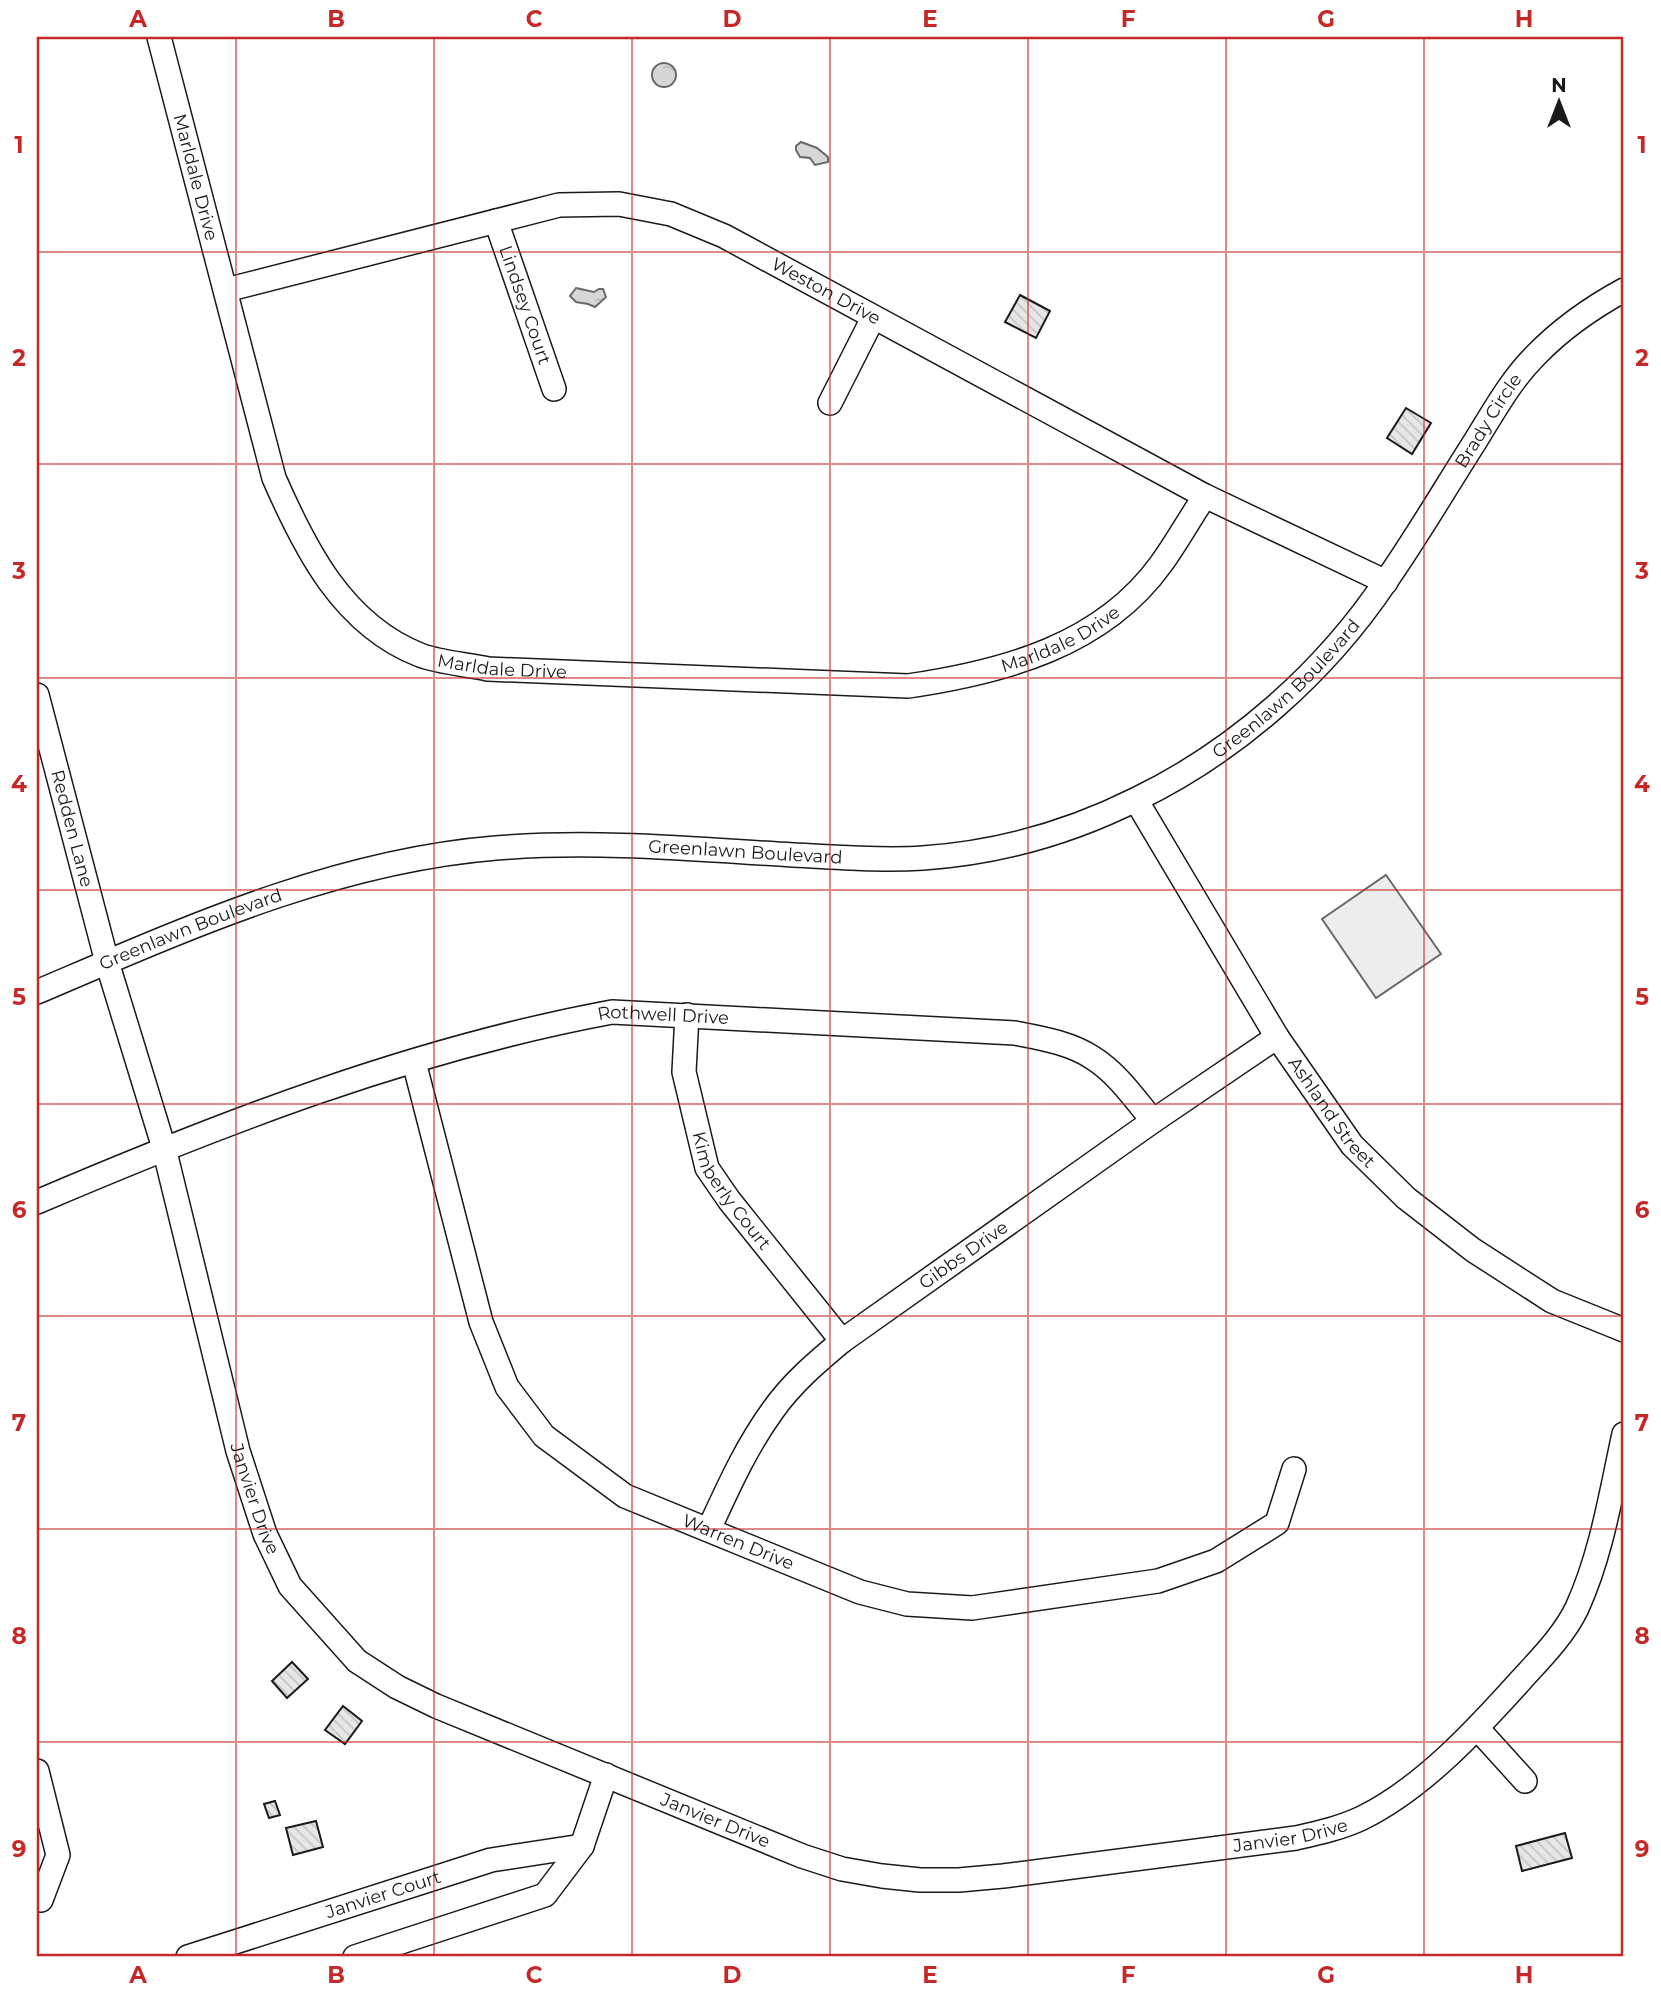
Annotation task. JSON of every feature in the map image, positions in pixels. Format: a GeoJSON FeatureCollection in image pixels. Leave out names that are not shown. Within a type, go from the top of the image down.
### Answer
{"type":"FeatureCollection","features":[{"type":"Feature","properties":{"kind":"street","name":"Marldale Drive"},"geometry":{"type":"LineString","coordinates":[[159,37],[274,478],[302,540],[342,598],[369,627],[420,655],[488,669],[908,686],[965,678],[1021,662],[1076,638],[1122,606],[1161,565],[1205,496]]}},
{"type":"Feature","properties":{"kind":"street","name":"Weston Drive"},"geometry":{"type":"LineString","coordinates":[[226,290],[559,205],[619,204],[671,214],[724,236],[1205,496],[1386,582]]}},
{"type":"Feature","properties":{"kind":"street","name":"Lindsey Court"},"geometry":{"type":"LineString","coordinates":[[496,221],[554,389]]}},
{"type":"Feature","properties":{"kind":"street","name":"Brady Circle"},"geometry":{"type":"LineString","coordinates":[[1386,582],[1505,394],[1533,358],[1595,306],[1624,290]]}},
{"type":"Feature","properties":{"kind":"street"},"geometry":{"type":"LineString","coordinates":[[830,403],[873,317]]}},
{"type":"Feature","properties":{"kind":"street","name":"Greenlawn Boulevard"},"geometry":{"type":"LineString","coordinates":[[37,992],[292,890],[381,865],[443,854],[492,848],[599,844],[867,859],[922,858],[974,852],[1021,842],[1136,800],[1204,760],[1260,719],[1329,654],[1386,582]]}},
{"type":"Feature","properties":{"kind":"street","name":"Redden Lane"},"geometry":{"type":"LineString","coordinates":[[37,695],[107,962]]}},
{"type":"Feature","properties":{"kind":"street","name":"Ashland Street"},"geometry":{"type":"LineString","coordinates":[[1136,800],[1277,1037],[1352,1145],[1406,1198],[1473,1250],[1552,1301],[1624,1331]]}},
{"type":"Feature","properties":{"kind":"street","name":"Janvier Drive"},"geometry":{"type":"LineString","coordinates":[[107,962],[164,1148],[238,1451],[265,1534],[290,1586],[357,1661],[397,1687],[436,1706],[802,1856],[842,1869],[920,1880],[1003,1877],[1296,1838],[1362,1818],[1392,1800],[1477,1728],[1555,1642],[1576,1611],[1599,1549],[1624,1434]]}},
{"type":"Feature","properties":{"kind":"street","name":"Rothwell Drive"},"geometry":{"type":"LineString","coordinates":[[37,1202],[164,1148],[369,1072],[570,1020],[612,1012],[1016,1033],[1055,1041],[1093,1057],[1123,1084],[1153,1121]]}},
{"type":"Feature","properties":{"kind":"street","name":"Kimberly Court"},"geometry":{"type":"LineString","coordinates":[[687,1015],[684,1072],[707,1168],[729,1200],[842,1340]]}},
{"type":"Feature","properties":{"kind":"street","name":"Gibbs Drive"},"geometry":{"type":"LineString","coordinates":[[709,1529],[746,1452],[774,1408],[802,1375],[842,1340],[1277,1037]]}},
{"type":"Feature","properties":{"kind":"street","name":"Warren Drive"},"geometry":{"type":"LineString","coordinates":[[414,1062],[481,1322],[507,1387],[544,1436],[625,1496],[859,1592],[907,1604],[972,1608],[1157,1581],[1216,1561],[1277,1522],[1294,1469]]}},
{"type":"Feature","properties":{"kind":"street"},"geometry":{"type":"LineString","coordinates":[[1477,1728],[1525,1781]]}},
{"type":"Feature","properties":{"kind":"street"},"geometry":{"type":"LineString","coordinates":[[37,1770],[58,1855],[41,1899]]}},
{"type":"Feature","properties":{"kind":"street"},"geometry":{"type":"LineString","coordinates":[[355,1957],[545,1895],[582,1846],[606,1775]]}},
{"type":"Feature","properties":{"kind":"street","name":"Janvier Court"},"geometry":{"type":"LineString","coordinates":[[188,1957],[491,1860],[582,1846]]}},
{"type":"Feature","properties":{"kind":"shaded area"},"geometry":{"type":"Polygon","coordinates":[[[1386,875],[1441,954],[1376,998],[1322,919],[1386,875]]]}},
{"type":"Feature","properties":{"kind":"water"},"geometry":{"type":"Polygon","coordinates":[[[664,63],[675,70],[676,75],[669,86],[664,87],[653,80],[652,75],[659,64],[664,63]]]}},
{"type":"Feature","properties":{"kind":"water"},"geometry":{"type":"Polygon","coordinates":[[[801,142],[817,148],[828,157],[828,162],[815,165],[810,158],[800,157],[796,146],[801,142]]]}},
{"type":"Feature","properties":{"kind":"water"},"geometry":{"type":"Polygon","coordinates":[[[576,288],[594,292],[603,289],[606,297],[595,307],[576,302],[570,296],[576,288]]]}},
{"type":"Feature","properties":{"kind":"building"},"geometry":{"type":"Polygon","coordinates":[[[1020,295],[1050,311],[1036,338],[1005,322],[1020,295]]]}},
{"type":"Feature","properties":{"kind":"building"},"geometry":{"type":"Polygon","coordinates":[[[1406,408],[1431,423],[1412,454],[1387,438],[1406,408]]]}},
{"type":"Feature","properties":{"kind":"building"},"geometry":{"type":"Polygon","coordinates":[[[292,1662],[308,1679],[287,1698],[272,1681],[292,1662]]]}},
{"type":"Feature","properties":{"kind":"building"},"geometry":{"type":"Polygon","coordinates":[[[343,1706],[362,1721],[345,1744],[325,1730],[343,1706]]]}},
{"type":"Feature","properties":{"kind":"building"},"geometry":{"type":"Polygon","coordinates":[[[275,1801],[280,1815],[269,1818],[264,1804],[275,1801]]]}},
{"type":"Feature","properties":{"kind":"building"},"geometry":{"type":"Polygon","coordinates":[[[316,1821],[323,1847],[293,1855],[286,1828],[316,1821]]]}},
{"type":"Feature","properties":{"kind":"building"},"geometry":{"type":"Polygon","coordinates":[[[1565,1833],[1572,1858],[1522,1871],[1516,1846],[1565,1833]]]}}]}
